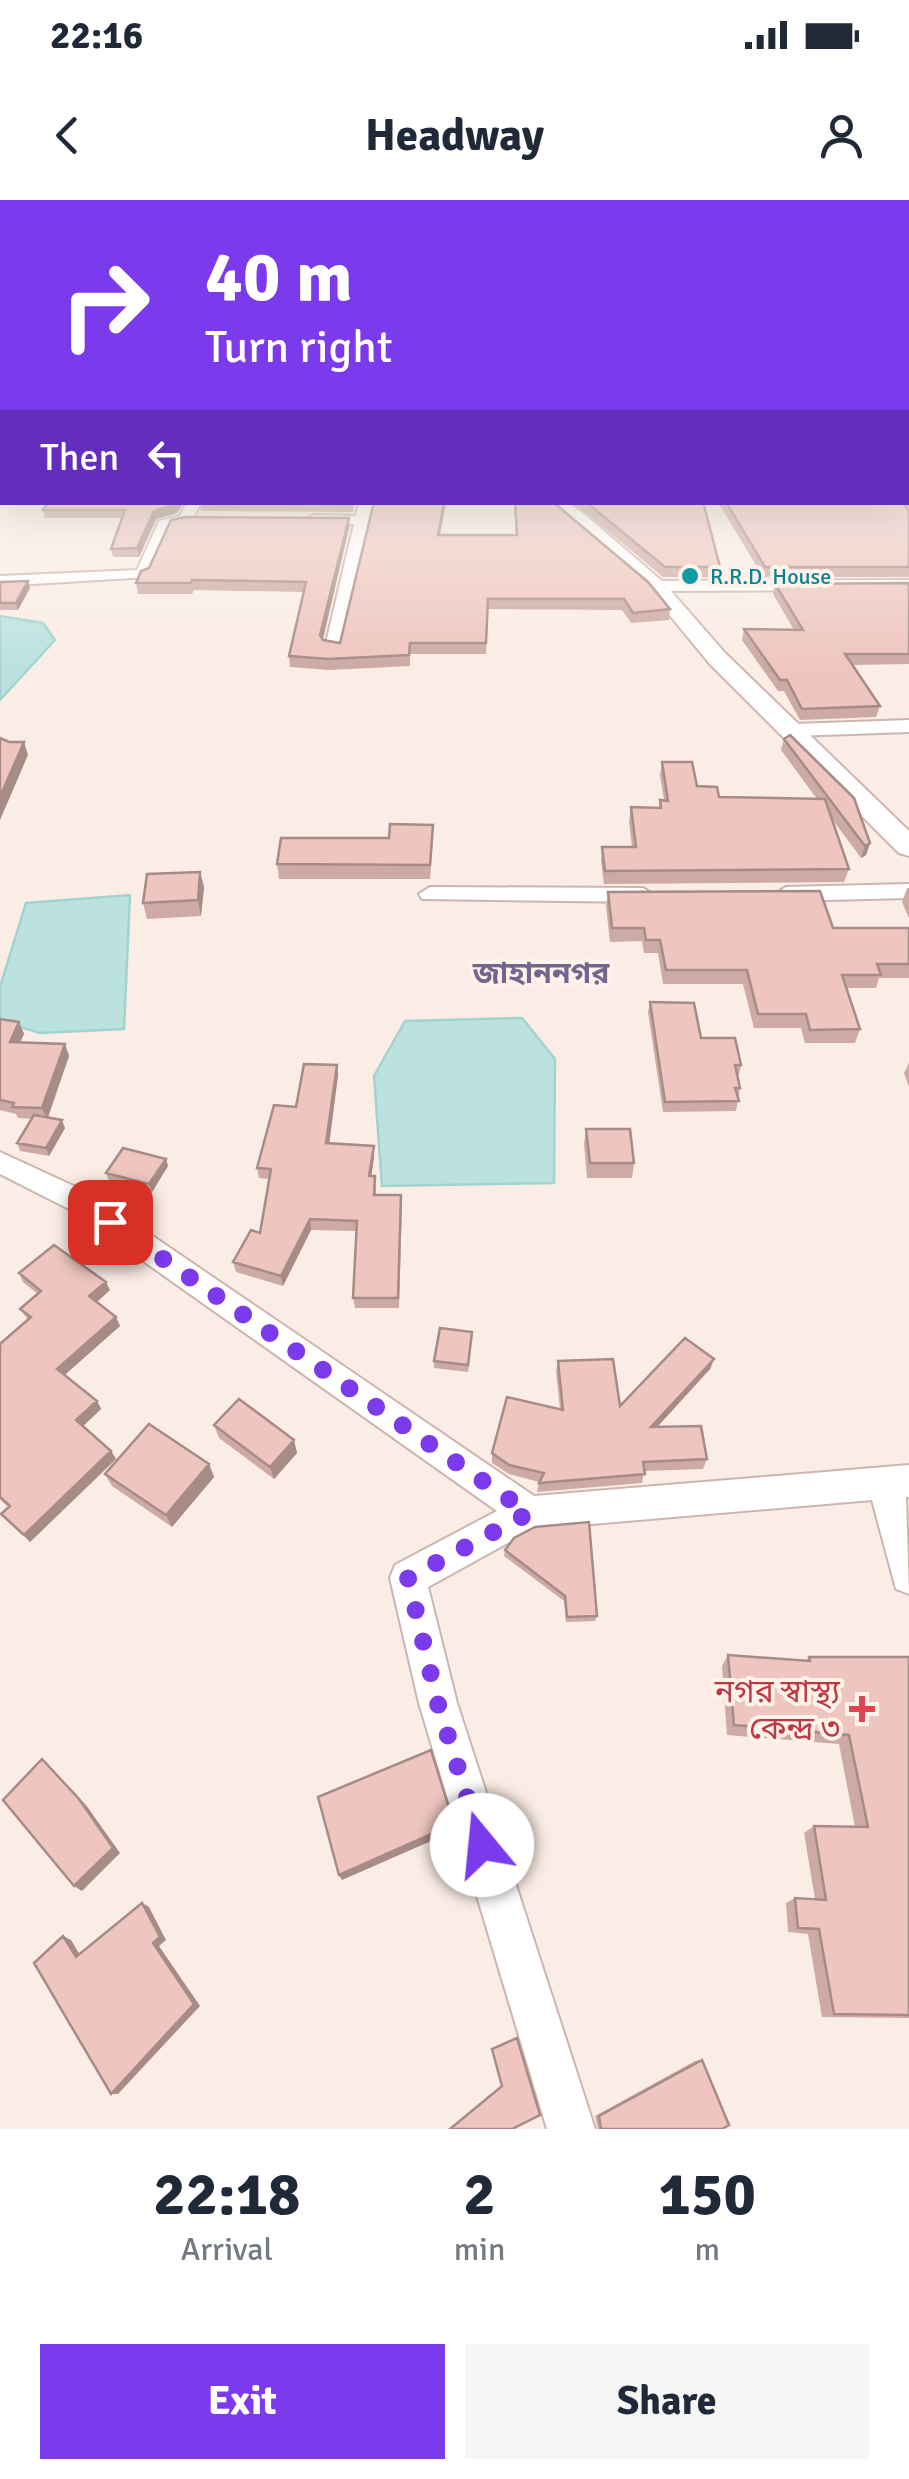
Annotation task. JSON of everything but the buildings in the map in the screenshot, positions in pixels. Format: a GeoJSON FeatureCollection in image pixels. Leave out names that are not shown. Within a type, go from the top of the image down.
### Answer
{"type":"FeatureCollection","features":[{"type":"Feature","properties":{"kind":"street"},"geometry":{"type":"LineString","coordinates":[[186,518],[192,505]]}},
{"type":"Feature","properties":{"kind":"street"},"geometry":{"type":"LineString","coordinates":[[333,647],[365,505]]}},
{"type":"Feature","properties":{"kind":"street"},"geometry":{"type":"LineString","coordinates":[[558,505],[656,586],[718,658],[909,847]]}},
{"type":"Feature","properties":{"kind":"street"},"geometry":{"type":"LineString","coordinates":[[0,581],[143,574],[164,524],[204,518]]}},
{"type":"Feature","properties":{"kind":"street"},"geometry":{"type":"LineString","coordinates":[[294,519],[362,520]]}},
{"type":"Feature","properties":{"kind":"street"},"geometry":{"type":"LineString","coordinates":[[656,586],[909,585]]}},
{"type":"Feature","properties":{"kind":"street"},"geometry":{"type":"LineString","coordinates":[[794,730],[909,726]]}},
{"type":"Feature","properties":{"kind":"street"},"geometry":{"type":"LineString","coordinates":[[762,895],[909,890]]}},
{"type":"Feature","properties":{"kind":"street"},"geometry":{"type":"LineString","coordinates":[[430,894],[668,895]]}},
{"type":"Feature","properties":{"kind":"street"},"geometry":{"type":"LineString","coordinates":[[0,1162],[81,1202],[529,1513]]}},
{"type":"Feature","properties":{"kind":"street"},"geometry":{"type":"LineString","coordinates":[[571,2129],[438,1704],[408,1578],[529,1513],[897,1482],[909,1576]]}},
{"type":"Feature","properties":{"kind":"water"},"geometry":{"type":"Polygon","coordinates":[[[0,616],[43,623],[55,640],[0,700],[0,616]]]}},
{"type":"Feature","properties":{"kind":"water"},"geometry":{"type":"Polygon","coordinates":[[[130,895],[124,1029],[40,1033],[0,1021],[0,987],[26,903],[130,895]]]}},
{"type":"Feature","properties":{"kind":"water"},"geometry":{"type":"Polygon","coordinates":[[[522,1018],[555,1059],[554,1183],[382,1186],[374,1076],[405,1021],[522,1018]]]}},
{"type":"Feature","properties":{"kind":"place","name":"R.R.D. House"},"geometry":{"type":"Point","coordinates":[690,576]}},
{"type":"Feature","properties":{"kind":"place","name":"নগর স্বাস্থ্য কেন্দ্র ৩"},"geometry":{"type":"Point","coordinates":[862,1709]}},
{"type":"Feature","properties":{"kind":"district","name":"জাহাননগর"},"geometry":{"type":"Point","coordinates":[541,973]}},
{"type":"Feature","properties":{"kind":"route"},"geometry":{"type":"LineString","coordinates":[[110,1222],[529,1513],[408,1578],[438,1704],[482,1845]]}}]}
